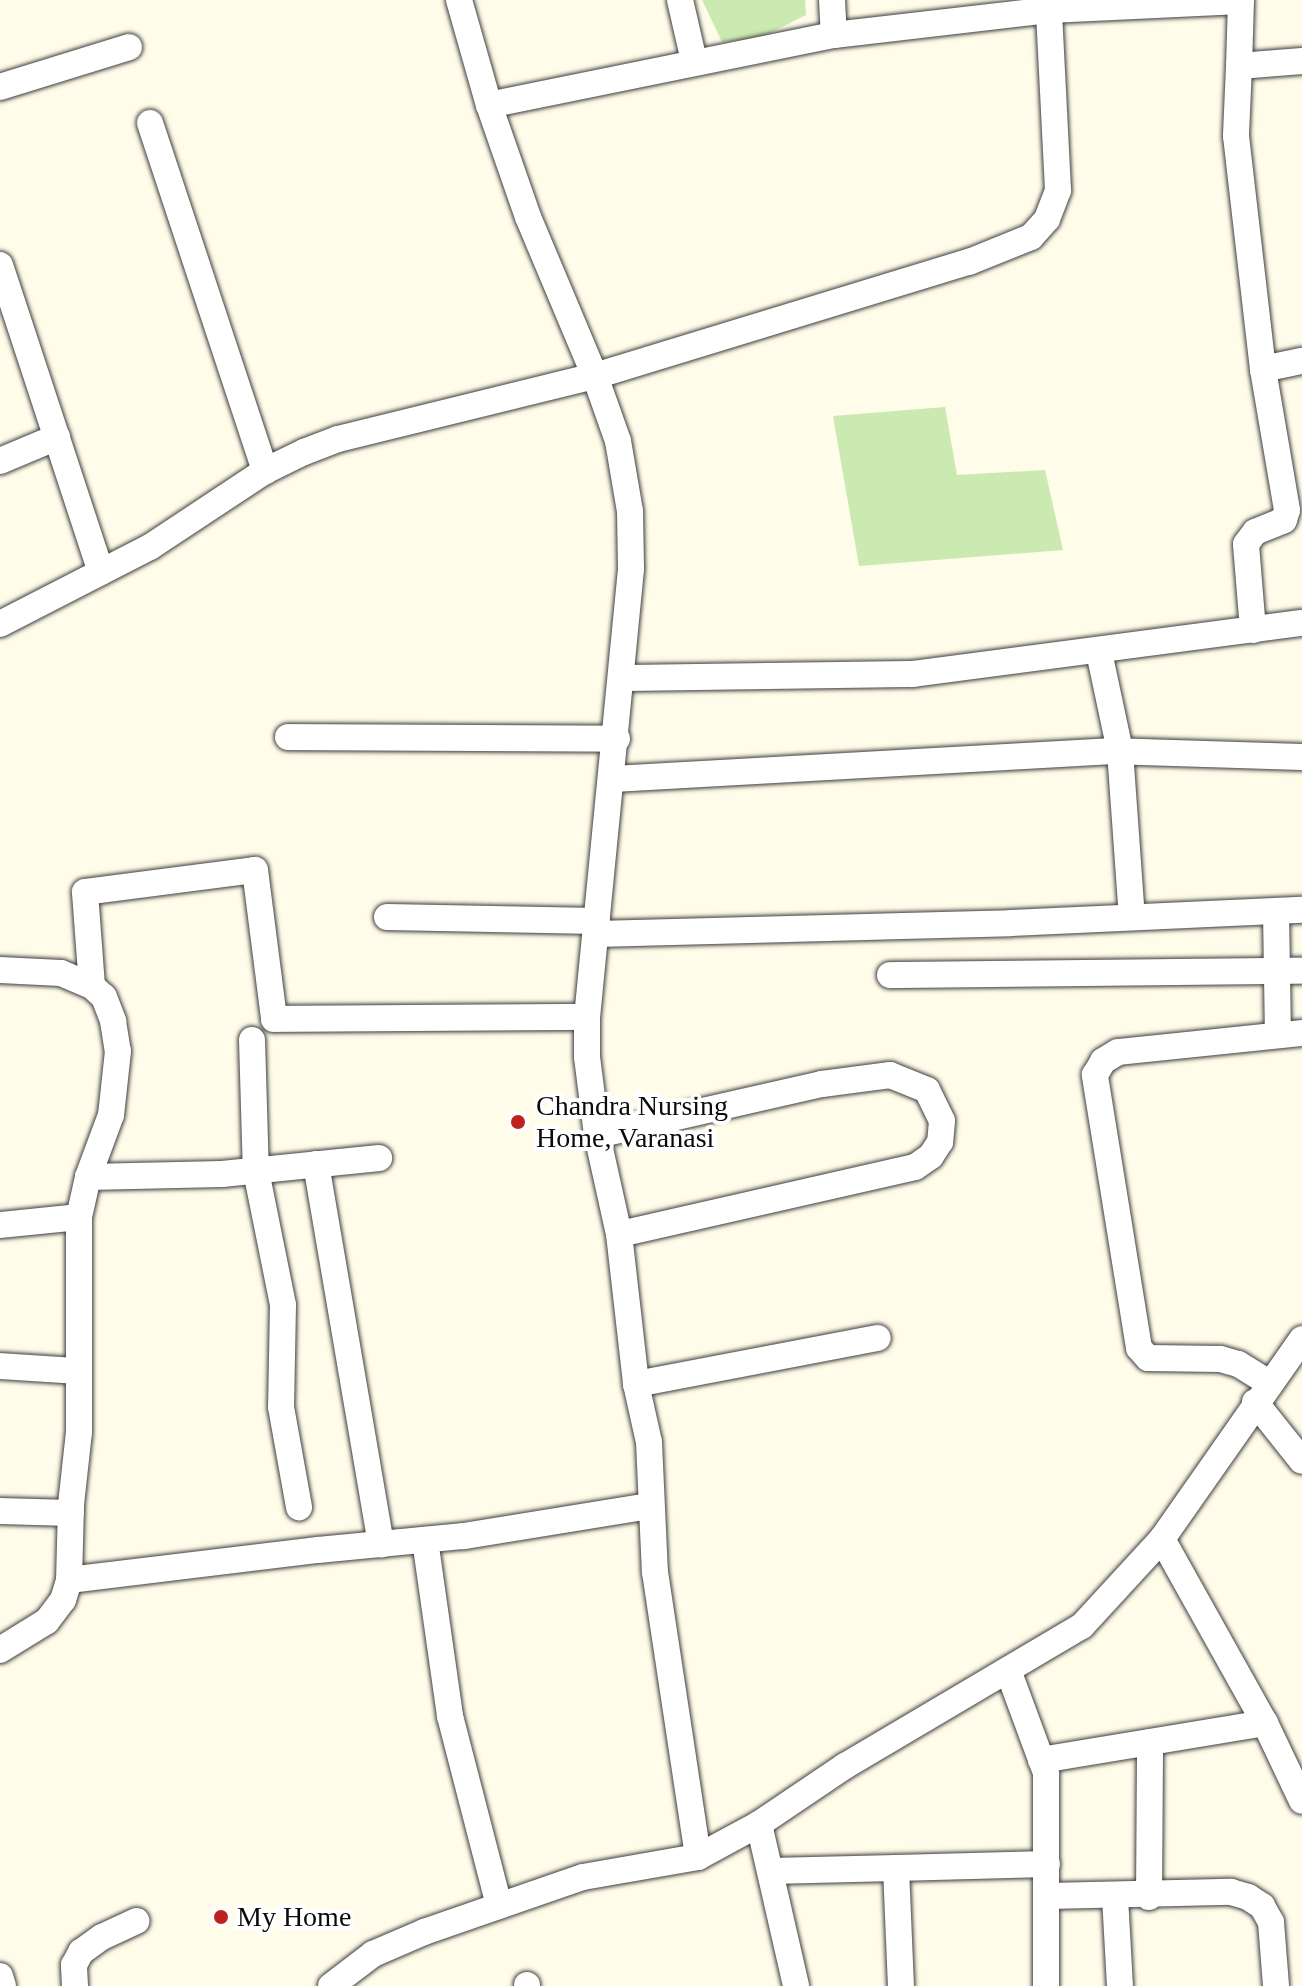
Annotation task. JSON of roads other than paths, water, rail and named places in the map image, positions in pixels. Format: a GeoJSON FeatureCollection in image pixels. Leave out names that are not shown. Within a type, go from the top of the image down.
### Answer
{"type":"FeatureCollection","features":[{"type":"Feature","properties":{"kind":"street"},"geometry":{"type":"LineString","coordinates":[[459,0],[489,105],[528,217],[595,376],[618,441],[630,511],[631,569],[617,739],[587,1017],[597,1135],[619,1234],[636,1384],[649,1442],[655,1572],[698,1857]]}},
{"type":"Feature","properties":{"kind":"street"},"geometry":{"type":"LineString","coordinates":[[680,0],[694,61]]}},
{"type":"Feature","properties":{"kind":"street"},"geometry":{"type":"LineString","coordinates":[[832,0],[834,35]]}},
{"type":"Feature","properties":{"kind":"street"},"geometry":{"type":"LineString","coordinates":[[489,105],[834,35],[1049,10],[1241,0],[1236,136],[1263,369],[1287,510],[1284,520],[1255,532],[1246,544],[1253,630]]}},
{"type":"Feature","properties":{"kind":"street"},"geometry":{"type":"LineString","coordinates":[[0,624],[150,547],[265,471],[338,439],[595,376],[969,262],[1031,237],[1047,219],[1058,190],[1049,10]]}},
{"type":"Feature","properties":{"kind":"street"},"geometry":{"type":"LineString","coordinates":[[0,87],[129,47]]}},
{"type":"Feature","properties":{"kind":"street"},"geometry":{"type":"LineString","coordinates":[[1239,66],[1302,61]]}},
{"type":"Feature","properties":{"kind":"street"},"geometry":{"type":"LineString","coordinates":[[150,123],[265,471]]}},
{"type":"Feature","properties":{"kind":"street"},"geometry":{"type":"LineString","coordinates":[[0,265],[6,311],[57,437],[101,572]]}},
{"type":"Feature","properties":{"kind":"street"},"geometry":{"type":"LineString","coordinates":[[1263,369],[1302,361]]}},
{"type":"Feature","properties":{"kind":"street"},"geometry":{"type":"LineString","coordinates":[[0,461],[57,437]]}},
{"type":"Feature","properties":{"kind":"street"},"geometry":{"type":"LineString","coordinates":[[622,678],[913,674],[1302,623]]}},
{"type":"Feature","properties":{"kind":"street"},"geometry":{"type":"LineString","coordinates":[[1099,652],[1120,751],[1132,917]]}},
{"type":"Feature","properties":{"kind":"street"},"geometry":{"type":"LineString","coordinates":[[288,737],[617,739]]}},
{"type":"Feature","properties":{"kind":"street"},"geometry":{"type":"LineString","coordinates":[[613,779],[1120,751],[1302,757]]}},
{"type":"Feature","properties":{"kind":"street"},"geometry":{"type":"LineString","coordinates":[[92,986],[85,892],[255,870],[274,1019],[587,1017]]}},
{"type":"Feature","properties":{"kind":"street"},"geometry":{"type":"LineString","coordinates":[[387,917],[596,927],[1132,917],[1302,910]]}},
{"type":"Feature","properties":{"kind":"street"},"geometry":{"type":"LineString","coordinates":[[1276,911],[1289,972],[1290,1034],[1118,1052],[1103,1061],[1095,1075],[1139,1348],[1148,1358],[1220,1359],[1238,1364],[1262,1392],[1299,1453]]}},
{"type":"Feature","properties":{"kind":"street"},"geometry":{"type":"LineString","coordinates":[[0,970],[61,973],[92,986],[104,997],[113,1021],[118,1051],[111,1115],[88,1177],[79,1217],[79,1432],[71,1513],[69,1580],[63,1600],[47,1621],[0,1650]]}},
{"type":"Feature","properties":{"kind":"street"},"geometry":{"type":"LineString","coordinates":[[890,975],[1289,972]]}},
{"type":"Feature","properties":{"kind":"street"},"geometry":{"type":"LineString","coordinates":[[252,1040],[256,1171],[283,1305],[281,1407],[299,1507]]}},
{"type":"Feature","properties":{"kind":"street"},"geometry":{"type":"LineString","coordinates":[[597,1135],[822,1084],[890,1075],[927,1090],[942,1121],[940,1142],[931,1156],[915,1167],[619,1234]]}},
{"type":"Feature","properties":{"kind":"street"},"geometry":{"type":"LineString","coordinates":[[88,1177],[174,1177],[379,1158]]}},
{"type":"Feature","properties":{"kind":"street"},"geometry":{"type":"LineString","coordinates":[[316,1164],[381,1544]]}},
{"type":"Feature","properties":{"kind":"street"},"geometry":{"type":"LineString","coordinates":[[0,1225],[79,1217]]}},
{"type":"Feature","properties":{"kind":"street"},"geometry":{"type":"LineString","coordinates":[[636,1384],[878,1338]]}},
{"type":"Feature","properties":{"kind":"street"},"geometry":{"type":"LineString","coordinates":[[331,1986],[373,1954],[424,1932],[583,1877],[698,1857],[759,1824],[845,1766],[1082,1626],[1162,1539],[1302,1339]]}},
{"type":"Feature","properties":{"kind":"street"},"geometry":{"type":"LineString","coordinates":[[0,1366],[78,1371]]}},
{"type":"Feature","properties":{"kind":"street"},"geometry":{"type":"LineString","coordinates":[[69,1580],[425,1540],[650,1506]]}},
{"type":"Feature","properties":{"kind":"street"},"geometry":{"type":"LineString","coordinates":[[0,1511],[71,1513]]}},
{"type":"Feature","properties":{"kind":"street"},"geometry":{"type":"LineString","coordinates":[[1162,1539],[1265,1723],[1302,1801]]}},
{"type":"Feature","properties":{"kind":"street"},"geometry":{"type":"LineString","coordinates":[[425,1540],[450,1716],[499,1906]]}},
{"type":"Feature","properties":{"kind":"street"},"geometry":{"type":"LineString","coordinates":[[1008,1670],[1046,1773],[1046,1986]]}},
{"type":"Feature","properties":{"kind":"street"},"geometry":{"type":"LineString","coordinates":[[1041,1760],[1265,1723]]}},
{"type":"Feature","properties":{"kind":"street"},"geometry":{"type":"LineString","coordinates":[[1149,1897],[1150,1742]]}},
{"type":"Feature","properties":{"kind":"street"},"geometry":{"type":"LineString","coordinates":[[759,1824],[796,1986]]}},
{"type":"Feature","properties":{"kind":"street"},"geometry":{"type":"LineString","coordinates":[[770,1871],[1047,1864]]}},
{"type":"Feature","properties":{"kind":"street"},"geometry":{"type":"LineString","coordinates":[[896,1868],[901,1986]]}},
{"type":"Feature","properties":{"kind":"street"},"geometry":{"type":"LineString","coordinates":[[1048,1896],[1149,1897],[1231,1892],[1262,1906],[1271,1922],[1276,1986]]}},
{"type":"Feature","properties":{"kind":"street"},"geometry":{"type":"LineString","coordinates":[[1115,1897],[1120,1986]]}},
{"type":"Feature","properties":{"kind":"street"},"geometry":{"type":"LineString","coordinates":[[75,1986],[74,1965],[81,1952],[137,1921]]}},
{"type":"Feature","properties":{"kind":"street"},"geometry":{"type":"LineString","coordinates":[[0,1976],[3,1986]]}},
{"type":"Feature","properties":{"kind":"place","name":"Chandra Nursing Home, Varanasi"},"geometry":{"type":"Point","coordinates":[518,1122]}},
{"type":"Feature","properties":{"kind":"place","name":"My Home"},"geometry":{"type":"Point","coordinates":[221,1917]}}]}
